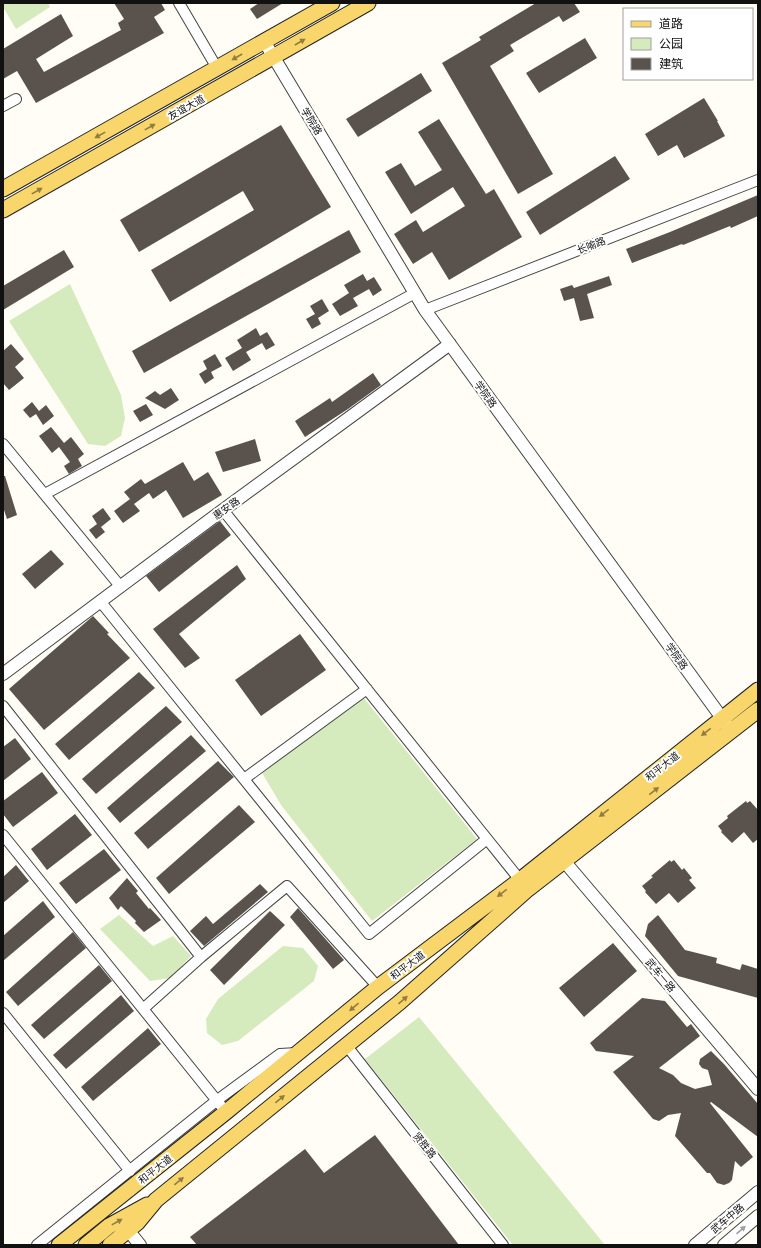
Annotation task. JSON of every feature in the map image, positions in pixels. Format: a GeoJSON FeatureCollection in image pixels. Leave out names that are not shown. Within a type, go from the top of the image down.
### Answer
{"type":"FeatureCollection","features":[{"type":"Feature","properties":{"kind":"main road","name":"友谊大道"},"geometry":{"type":"LineString","coordinates":[[3,189],[332,3]]}},
{"type":"Feature","properties":{"kind":"main road","name":"友谊大道"},"geometry":{"type":"LineString","coordinates":[[3,210],[368,3]]}},
{"type":"Feature","properties":{"kind":"main road","name":"和平大道"},"geometry":{"type":"LineString","coordinates":[[110,1245],[137,1223],[156,1200],[400,1002],[524,885],[722,718],[758,690]]}},
{"type":"Feature","properties":{"kind":"main road","name":"和平大道"},"geometry":{"type":"LineString","coordinates":[[59,1245],[226,1112],[378,987],[524,885],[564,861],[758,710]]}},
{"type":"Feature","properties":{"kind":"main road"},"geometry":{"type":"LineString","coordinates":[[86,1245],[109,1226],[156,1200]]}},
{"type":"Feature","properties":{"kind":"street"},"geometry":{"type":"LineString","coordinates":[[179,3],[217,68]]}},
{"type":"Feature","properties":{"kind":"street","name":"学院路"},"geometry":{"type":"LineString","coordinates":[[264,41],[425,310],[731,731]]}},
{"type":"Feature","properties":{"kind":"street"},"geometry":{"type":"LineString","coordinates":[[3,106],[16,99]]}},
{"type":"Feature","properties":{"kind":"street","name":"长喻路"},"geometry":{"type":"LineString","coordinates":[[425,310],[758,180]]}},
{"type":"Feature","properties":{"kind":"street"},"geometry":{"type":"LineString","coordinates":[[45,494],[415,293]]}},
{"type":"Feature","properties":{"kind":"street","name":"惠安路"},"geometry":{"type":"LineString","coordinates":[[3,674],[120,586],[450,344]]}},
{"type":"Feature","properties":{"kind":"street"},"geometry":{"type":"LineString","coordinates":[[3,445],[120,586]]}},
{"type":"Feature","properties":{"kind":"street"},"geometry":{"type":"LineString","coordinates":[[223,510],[524,885]]}},
{"type":"Feature","properties":{"kind":"street"},"geometry":{"type":"LineString","coordinates":[[100,601],[370,934],[487,839]]}},
{"type":"Feature","properties":{"kind":"street"},"geometry":{"type":"LineString","coordinates":[[244,779],[367,689]]}},
{"type":"Feature","properties":{"kind":"street"},"geometry":{"type":"LineString","coordinates":[[3,706],[201,957]]}},
{"type":"Feature","properties":{"kind":"street"},"geometry":{"type":"LineString","coordinates":[[3,835],[226,1112]]}},
{"type":"Feature","properties":{"kind":"street","name":"武车一路"},"geometry":{"type":"LineString","coordinates":[[564,861],[758,1089]]}},
{"type":"Feature","properties":{"kind":"street"},"geometry":{"type":"LineString","coordinates":[[143,1009],[201,957],[287,886],[378,987]]}},
{"type":"Feature","properties":{"kind":"street"},"geometry":{"type":"LineString","coordinates":[[3,1013],[130,1171]]}},
{"type":"Feature","properties":{"kind":"street","name":"贤胜路"},"geometry":{"type":"LineString","coordinates":[[346,1045],[503,1245]]}},
{"type":"Feature","properties":{"kind":"street"},"geometry":{"type":"LineString","coordinates":[[38,1245],[216,1100],[280,1054],[298,1053]]}},
{"type":"Feature","properties":{"kind":"street","name":"武车中路"},"geometry":{"type":"LineString","coordinates":[[695,1245],[758,1192]]}},
{"type":"Feature","properties":{"kind":"street","name":"武车中路"},"geometry":{"type":"LineString","coordinates":[[724,1245],[758,1216]]}},
{"type":"Feature","properties":{"kind":"street"},"geometry":{"type":"LineString","coordinates":[[128,1230],[140,1245]]}},
{"type":"Feature","properties":{"kind":"green space"},"geometry":{"type":"Polygon","coordinates":[[[3,3],[48,3],[50,7],[16,29],[3,7],[3,3]]]}},
{"type":"Feature","properties":{"kind":"green space"},"geometry":{"type":"Polygon","coordinates":[[[70,284],[121,395],[125,418],[121,436],[105,446],[88,444],[9,321],[70,284]]]}},
{"type":"Feature","properties":{"kind":"green space"},"geometry":{"type":"Polygon","coordinates":[[[363,697],[477,839],[372,921],[281,805],[261,771],[363,697]]]}},
{"type":"Feature","properties":{"kind":"green space"},"geometry":{"type":"Polygon","coordinates":[[[119,915],[153,946],[173,936],[191,956],[170,978],[150,981],[100,929],[119,915]]]}},
{"type":"Feature","properties":{"kind":"green space"},"geometry":{"type":"Polygon","coordinates":[[[283,946],[303,948],[318,966],[314,981],[238,1041],[222,1045],[207,1033],[206,1019],[218,999],[283,946]]]}},
{"type":"Feature","properties":{"kind":"green space"},"geometry":{"type":"Polygon","coordinates":[[[419,1017],[605,1245],[513,1245],[365,1059],[419,1017]]]}},
{"type":"Feature","properties":{"kind":"building"},"geometry":{"type":"Polygon","coordinates":[[[114,3],[161,3],[165,10],[154,17],[164,33],[36,103],[17,71],[3,79],[3,49],[61,14],[73,36],[36,59],[44,72],[121,30],[118,23],[124,19],[114,3]]]}},
{"type":"Feature","properties":{"kind":"building"},"geometry":{"type":"Polygon","coordinates":[[[259,3],[283,3],[257,19],[250,9],[259,3]]]}},
{"type":"Feature","properties":{"kind":"building"},"geometry":{"type":"Polygon","coordinates":[[[536,3],[574,3],[580,12],[563,22],[559,16],[510,45],[514,51],[490,66],[553,174],[518,194],[442,63],[481,40],[479,37],[536,3]]]}},
{"type":"Feature","properties":{"kind":"building"},"geometry":{"type":"Polygon","coordinates":[[[585,38],[597,58],[539,93],[526,73],[585,38]]]}},
{"type":"Feature","properties":{"kind":"building"},"geometry":{"type":"Polygon","coordinates":[[[421,73],[432,91],[358,137],[346,119],[421,73]]]}},
{"type":"Feature","properties":{"kind":"building"},"geometry":{"type":"Polygon","coordinates":[[[704,98],[725,136],[684,158],[677,145],[658,156],[645,134],[704,98]]]}},
{"type":"Feature","properties":{"kind":"building"},"geometry":{"type":"Polygon","coordinates":[[[439,119],[486,194],[494,189],[522,237],[449,280],[432,252],[413,264],[394,234],[416,220],[423,232],[465,206],[453,187],[411,214],[385,172],[401,163],[415,186],[442,170],[418,132],[439,119]]]}},
{"type":"Feature","properties":{"kind":"building"},"geometry":{"type":"Polygon","coordinates":[[[281,125],[331,207],[170,302],[151,270],[254,210],[243,191],[139,252],[120,220],[281,125]]]}},
{"type":"Feature","properties":{"kind":"building"},"geometry":{"type":"Polygon","coordinates":[[[615,156],[630,179],[540,235],[526,212],[615,156]]]}},
{"type":"Feature","properties":{"kind":"building"},"geometry":{"type":"Polygon","coordinates":[[[758,195],[758,216],[731,228],[730,226],[632,263],[626,249],[758,195]]]}},
{"type":"Feature","properties":{"kind":"building"},"geometry":{"type":"Polygon","coordinates":[[[349,230],[361,252],[144,373],[132,351],[349,230]]]}},
{"type":"Feature","properties":{"kind":"building"},"geometry":{"type":"Polygon","coordinates":[[[64,250],[74,267],[3,310],[3,286],[64,250]]]}},
{"type":"Feature","properties":{"kind":"building"},"geometry":{"type":"Polygon","coordinates":[[[363,274],[367,281],[374,277],[382,290],[373,296],[369,289],[353,298],[358,306],[340,316],[332,304],[349,293],[344,285],[363,274]]]}},
{"type":"Feature","properties":{"kind":"building"},"geometry":{"type":"Polygon","coordinates":[[[609,276],[612,285],[587,294],[594,318],[580,321],[574,298],[564,301],[560,289],[572,285],[574,288],[609,276]]]}},
{"type":"Feature","properties":{"kind":"building"},"geometry":{"type":"Polygon","coordinates":[[[322,299],[329,311],[318,318],[321,324],[312,329],[306,319],[315,314],[310,306],[322,299]]]}},
{"type":"Feature","properties":{"kind":"building"},"geometry":{"type":"Polygon","coordinates":[[[256,328],[260,336],[267,332],[275,345],[266,350],[262,343],[246,352],[251,360],[233,371],[225,358],[242,348],[237,340],[256,328]]]}},
{"type":"Feature","properties":{"kind":"building"},"geometry":{"type":"Polygon","coordinates":[[[11,344],[24,359],[15,367],[24,378],[9,390],[3,383],[3,351],[11,344]]]}},
{"type":"Feature","properties":{"kind":"building"},"geometry":{"type":"Polygon","coordinates":[[[215,354],[222,366],[211,372],[214,378],[205,384],[199,374],[207,369],[203,361],[215,354]]]}},
{"type":"Feature","properties":{"kind":"building"},"geometry":{"type":"Polygon","coordinates":[[[373,373],[381,385],[305,437],[295,421],[330,398],[332,402],[373,373]]]}},
{"type":"Feature","properties":{"kind":"building"},"geometry":{"type":"Polygon","coordinates":[[[171,388],[179,400],[165,409],[145,398],[155,391],[160,395],[171,388]]]}},
{"type":"Feature","properties":{"kind":"building"},"geometry":{"type":"Polygon","coordinates":[[[32,402],[39,411],[46,405],[54,416],[43,425],[36,414],[30,418],[23,410],[32,402]]]}},
{"type":"Feature","properties":{"kind":"building"},"geometry":{"type":"Polygon","coordinates":[[[146,404],[153,415],[140,422],[133,411],[146,404]]]}},
{"type":"Feature","properties":{"kind":"building"},"geometry":{"type":"Polygon","coordinates":[[[51,427],[64,443],[71,437],[84,454],[78,459],[82,466],[69,474],[64,466],[70,462],[59,447],[52,453],[39,436],[51,427]]]}},
{"type":"Feature","properties":{"kind":"building"},"geometry":{"type":"Polygon","coordinates":[[[255,439],[261,461],[223,472],[215,452],[255,439]]]}},
{"type":"Feature","properties":{"kind":"building"},"geometry":{"type":"Polygon","coordinates":[[[183,462],[194,481],[208,472],[222,495],[183,518],[166,490],[153,499],[149,493],[134,504],[140,511],[123,523],[114,511],[130,499],[124,492],[141,479],[145,484],[183,462]]]}},
{"type":"Feature","properties":{"kind":"building"},"geometry":{"type":"Polygon","coordinates":[[[3,476],[5,476],[17,515],[7,519],[3,507],[3,476]]]}},
{"type":"Feature","properties":{"kind":"building"},"geometry":{"type":"Polygon","coordinates":[[[103,508],[111,519],[101,527],[105,532],[96,539],[89,530],[97,524],[92,516],[103,508]]]}},
{"type":"Feature","properties":{"kind":"building"},"geometry":{"type":"Polygon","coordinates":[[[220,521],[231,535],[159,592],[146,576],[220,521]]]}},
{"type":"Feature","properties":{"kind":"building"},"geometry":{"type":"Polygon","coordinates":[[[51,550],[64,564],[35,589],[22,574],[51,550]]]}},
{"type":"Feature","properties":{"kind":"building"},"geometry":{"type":"Polygon","coordinates":[[[237,565],[246,579],[179,634],[200,658],[185,668],[153,629],[237,565]]]}},
{"type":"Feature","properties":{"kind":"building"},"geometry":{"type":"Polygon","coordinates":[[[93,616],[109,633],[107,634],[130,658],[44,730],[9,689],[93,616]]]}},
{"type":"Feature","properties":{"kind":"building"},"geometry":{"type":"Polygon","coordinates":[[[300,634],[326,670],[261,716],[235,680],[300,634]]]}},
{"type":"Feature","properties":{"kind":"building"},"geometry":{"type":"Polygon","coordinates":[[[139,672],[155,688],[69,760],[55,744],[139,672]]]}},
{"type":"Feature","properties":{"kind":"building"},"geometry":{"type":"Polygon","coordinates":[[[166,706],[182,722],[96,794],[82,779],[166,706]]]}},
{"type":"Feature","properties":{"kind":"building"},"geometry":{"type":"Polygon","coordinates":[[[191,735],[206,751],[120,823],[107,808],[191,735]]]}},
{"type":"Feature","properties":{"kind":"building"},"geometry":{"type":"Polygon","coordinates":[[[15,738],[31,759],[3,781],[3,747],[15,738]]]}},
{"type":"Feature","properties":{"kind":"building"},"geometry":{"type":"Polygon","coordinates":[[[218,761],[234,777],[148,849],[134,833],[218,761]]]}},
{"type":"Feature","properties":{"kind":"building"},"geometry":{"type":"Polygon","coordinates":[[[42,772],[58,793],[13,827],[3,814],[3,801],[42,772]]]}},
{"type":"Feature","properties":{"kind":"building"},"geometry":{"type":"Polygon","coordinates":[[[746,801],[747,803],[750,801],[758,810],[758,839],[753,843],[744,832],[732,843],[721,832],[722,831],[718,826],[728,818],[727,816],[746,801]]]}},
{"type":"Feature","properties":{"kind":"building"},"geometry":{"type":"Polygon","coordinates":[[[239,805],[255,822],[169,894],[156,878],[239,805]]]}},
{"type":"Feature","properties":{"kind":"building"},"geometry":{"type":"Polygon","coordinates":[[[75,814],[92,835],[47,870],[31,849],[75,814]]]}},
{"type":"Feature","properties":{"kind":"building"},"geometry":{"type":"Polygon","coordinates":[[[104,849],[121,870],[76,904],[59,883],[104,849]]]}},
{"type":"Feature","properties":{"kind":"building"},"geometry":{"type":"Polygon","coordinates":[[[670,860],[671,862],[674,860],[682,870],[684,868],[692,878],[689,880],[696,888],[678,903],[669,893],[656,904],[645,892],[646,891],[642,886],[653,877],[651,876],[670,860]]]}},
{"type":"Feature","properties":{"kind":"building"},"geometry":{"type":"Polygon","coordinates":[[[16,865],[29,881],[3,903],[3,877],[16,865]]]}},
{"type":"Feature","properties":{"kind":"building"},"geometry":{"type":"Polygon","coordinates":[[[127,878],[138,891],[136,893],[149,909],[150,908],[161,920],[144,932],[135,923],[136,921],[121,906],[118,910],[109,898],[127,878]]]}},
{"type":"Feature","properties":{"kind":"building"},"geometry":{"type":"Polygon","coordinates":[[[260,884],[268,892],[204,946],[190,931],[206,916],[213,924],[260,884]]]}},
{"type":"Feature","properties":{"kind":"building"},"geometry":{"type":"Polygon","coordinates":[[[43,901],[55,917],[3,961],[3,936],[43,901]]]}},
{"type":"Feature","properties":{"kind":"building"},"geometry":{"type":"Polygon","coordinates":[[[298,908],[344,960],[333,969],[290,917],[298,908]]]}},
{"type":"Feature","properties":{"kind":"building"},"geometry":{"type":"Polygon","coordinates":[[[270,911],[285,925],[224,985],[210,970],[270,911]]]}},
{"type":"Feature","properties":{"kind":"building"},"geometry":{"type":"Polygon","coordinates":[[[658,915],[685,950],[717,958],[716,963],[740,970],[742,964],[758,969],[758,998],[678,976],[645,936],[648,924],[658,915]]]}},
{"type":"Feature","properties":{"kind":"building"},"geometry":{"type":"Polygon","coordinates":[[[73,932],[86,948],[18,1006],[6,992],[73,932]]]}},
{"type":"Feature","properties":{"kind":"building"},"geometry":{"type":"Polygon","coordinates":[[[613,943],[637,971],[584,1017],[559,988],[613,943]]]}},
{"type":"Feature","properties":{"kind":"building"},"geometry":{"type":"Polygon","coordinates":[[[99,965],[112,981],[44,1039],[31,1025],[99,965]]]}},
{"type":"Feature","properties":{"kind":"building"},"geometry":{"type":"Polygon","coordinates":[[[121,995],[134,1011],[66,1069],[53,1055],[121,995]]]}},
{"type":"Feature","properties":{"kind":"building"},"geometry":{"type":"Polygon","coordinates":[[[642,998],[665,1001],[687,1027],[691,1024],[700,1036],[659,1068],[673,1075],[681,1083],[695,1089],[712,1085],[708,1070],[702,1068],[699,1064],[700,1059],[711,1051],[758,1104],[758,1137],[711,1102],[710,1103],[753,1157],[741,1167],[735,1161],[732,1180],[729,1183],[724,1185],[717,1183],[710,1173],[707,1173],[675,1136],[681,1113],[668,1115],[659,1121],[653,1119],[613,1072],[634,1056],[596,1051],[590,1043],[642,998]]]}},
{"type":"Feature","properties":{"kind":"building"},"geometry":{"type":"Polygon","coordinates":[[[148,1028],[161,1044],[93,1101],[81,1087],[148,1028]]]}},
{"type":"Feature","properties":{"kind":"building"},"geometry":{"type":"Polygon","coordinates":[[[375,1135],[459,1245],[197,1245],[190,1237],[305,1149],[324,1173],[375,1135]]]}}]}
